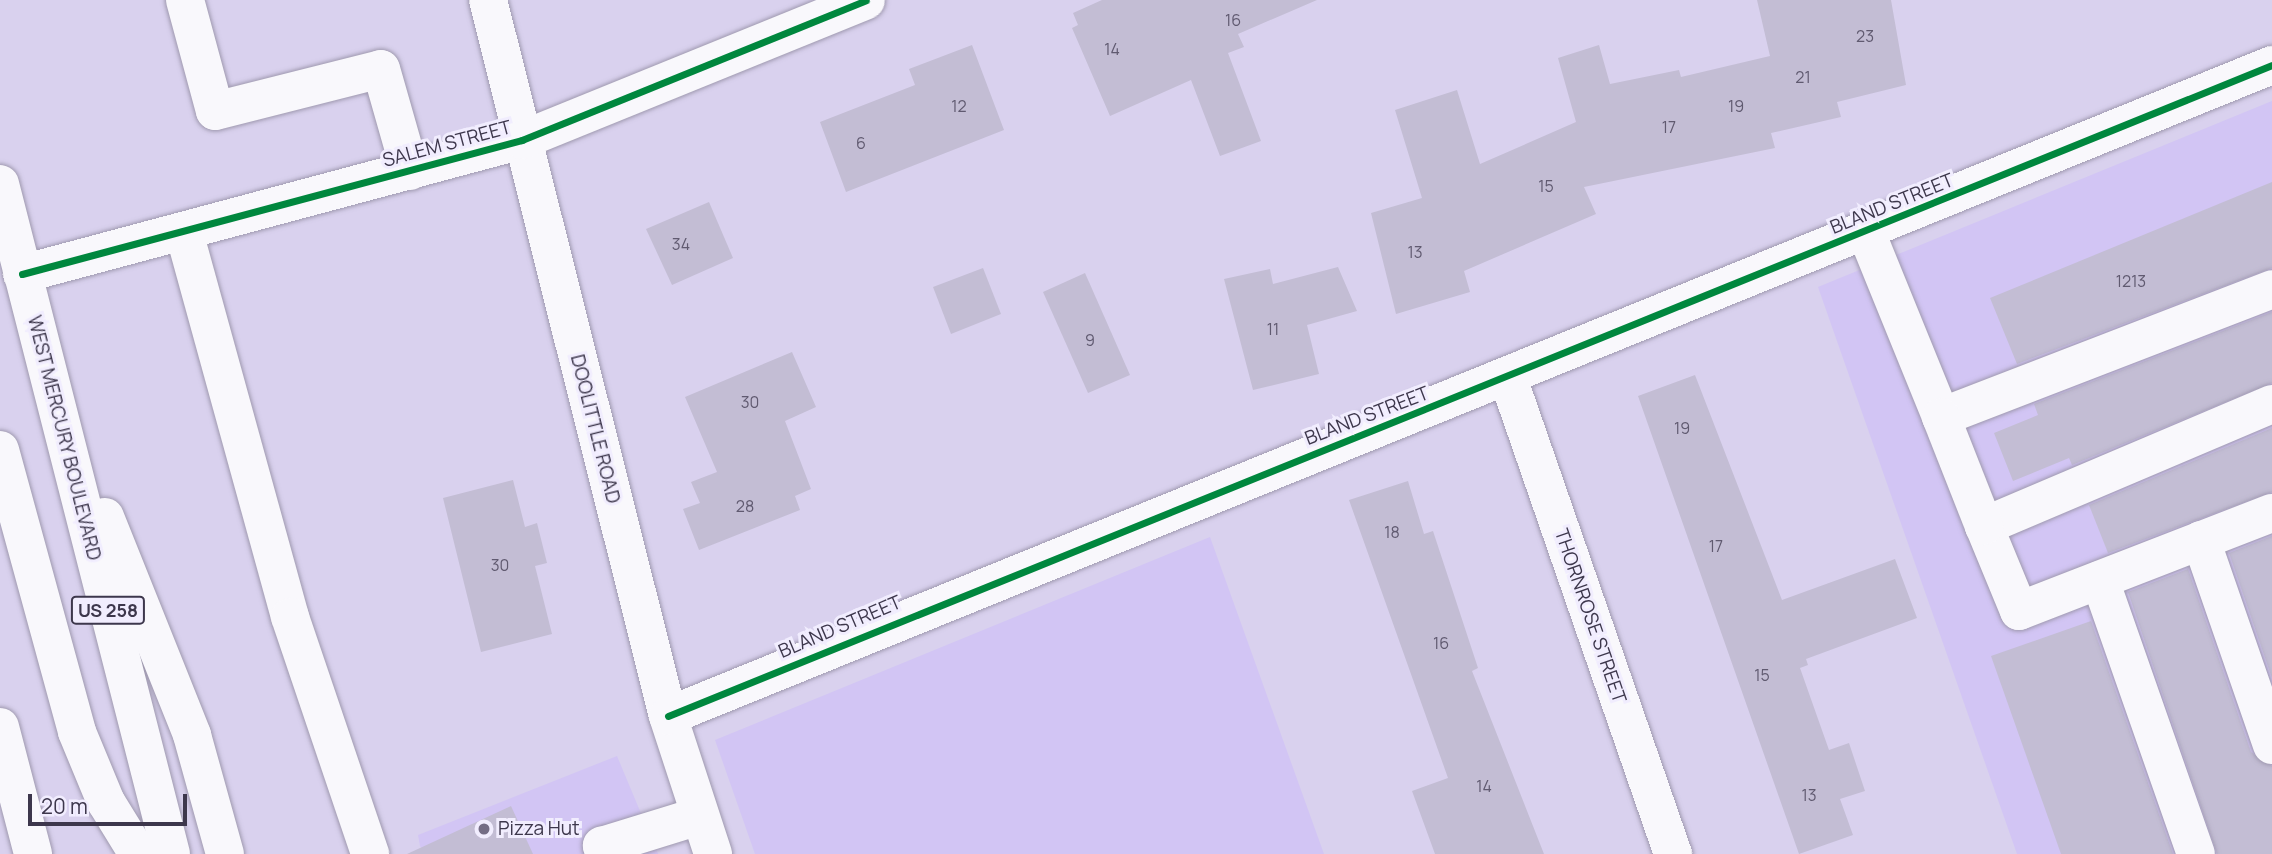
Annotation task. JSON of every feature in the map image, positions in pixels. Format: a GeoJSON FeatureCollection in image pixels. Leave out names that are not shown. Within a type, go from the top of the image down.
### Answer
{"type":"FeatureCollection","features":[{"type":"Feature","properties":{"kind":"street"},"geometry":{"type":"LineString","coordinates":[[185,0],[215,111],[381,69],[410,171]]}},
{"type":"Feature","properties":{"kind":"street","name":"DOOLITTLE ROAD"},"geometry":{"type":"LineString","coordinates":[[488,0],[667,716],[712,854]]}},
{"type":"Feature","properties":{"kind":"street","name":"SALEM STREET"},"geometry":{"type":"LineString","coordinates":[[11,270],[184,232],[522,140],[866,0]]}},
{"type":"Feature","properties":{"kind":"street","name":"BLAND STREET"},"geometry":{"type":"LineString","coordinates":[[667,716],[1025,567],[1508,378],[2272,65]]}},
{"type":"Feature","properties":{"kind":"street","name":"WEST MERCURY BOULEVARD"},"geometry":{"type":"LineString","coordinates":[[0,184],[11,270],[45,365],[171,854]]}},
{"type":"Feature","properties":{"kind":"street"},"geometry":{"type":"LineString","coordinates":[[184,232],[290,617],[370,854]]}},
{"type":"Feature","properties":{"kind":"street"},"geometry":{"type":"LineString","coordinates":[[1866,232],[2019,611],[2272,513]]}},
{"type":"Feature","properties":{"kind":"street"},"geometry":{"type":"LineString","coordinates":[[1941,417],[2272,289]]}},
{"type":"Feature","properties":{"kind":"street"},"geometry":{"type":"LineString","coordinates":[[45,365],[192,735],[225,854]]}},
{"type":"Feature","properties":{"kind":"street","name":"THORNROSE STREET"},"geometry":{"type":"LineString","coordinates":[[1508,378],[1673,854]]}},
{"type":"Feature","properties":{"kind":"street"},"geometry":{"type":"LineString","coordinates":[[1984,526],[2272,404]]}},
{"type":"Feature","properties":{"kind":"street"},"geometry":{"type":"LineString","coordinates":[[0,450],[77,732],[106,802],[138,854]]}},
{"type":"Feature","properties":{"kind":"street"},"geometry":{"type":"LineString","coordinates":[[2201,540],[2272,745]]}},
{"type":"Feature","properties":{"kind":"street"},"geometry":{"type":"LineString","coordinates":[[2100,580],[2196,854]]}},
{"type":"Feature","properties":{"kind":"street"},"geometry":{"type":"LineString","coordinates":[[0,727],[33,854]]}},
{"type":"Feature","properties":{"kind":"street"},"geometry":{"type":"LineString","coordinates":[[605,854],[602,846],[699,816]]}},
{"type":"Feature","properties":{"kind":"shaded area"},"geometry":{"type":"Polygon","coordinates":[[[2272,101],[2272,854],[2017,854],[1818,287],[2272,101]]]}},
{"type":"Feature","properties":{"kind":"shaded area"},"geometry":{"type":"Polygon","coordinates":[[[1210,537],[1324,854],[755,854],[715,740],[1210,537]]]}},
{"type":"Feature","properties":{"kind":"shaded area"},"geometry":{"type":"Polygon","coordinates":[[[617,756],[658,854],[425,854],[420,846],[418,835],[617,756]]]}},
{"type":"Feature","properties":{"kind":"building"},"geometry":{"type":"Polygon","coordinates":[[[1102,0],[1317,0],[1238,34],[1244,47],[1228,53],[1261,141],[1220,156],[1191,80],[1110,116],[1072,28],[1078,25],[1073,13],[1102,0]]]}},
{"type":"Feature","properties":{"kind":"building"},"geometry":{"type":"Polygon","coordinates":[[[1757,0],[1891,0],[1906,85],[1837,102],[1841,117],[1771,133],[1775,148],[1584,187],[1596,214],[1464,271],[1470,292],[1396,314],[1371,213],[1422,198],[1395,110],[1457,90],[1480,164],[1576,122],[1558,58],[1599,45],[1610,84],[1679,70],[1681,77],[1770,56],[1757,0]]]}},
{"type":"Feature","properties":{"kind":"building"},"geometry":{"type":"Polygon","coordinates":[[[972,45],[1004,130],[846,192],[820,122],[915,85],[909,69],[972,45]]]}},
{"type":"Feature","properties":{"kind":"building"},"geometry":{"type":"Polygon","coordinates":[[[2272,182],[2272,268],[2017,364],[1990,298],[2272,182]]]}},
{"type":"Feature","properties":{"kind":"building"},"geometry":{"type":"Polygon","coordinates":[[[709,202],[733,258],[672,285],[646,229],[709,202]]]}},
{"type":"Feature","properties":{"kind":"building"},"geometry":{"type":"Polygon","coordinates":[[[1338,267],[1357,311],[1307,325],[1319,374],[1253,390],[1224,279],[1270,269],[1273,284],[1338,267]]]}},
{"type":"Feature","properties":{"kind":"building"},"geometry":{"type":"Polygon","coordinates":[[[983,268],[1001,314],[951,334],[933,287],[983,268]]]}},
{"type":"Feature","properties":{"kind":"building"},"geometry":{"type":"Polygon","coordinates":[[[1085,273],[1130,375],[1088,393],[1043,292],[1085,273]]]}},
{"type":"Feature","properties":{"kind":"building"},"geometry":{"type":"Polygon","coordinates":[[[2272,312],[2272,383],[2072,465],[2069,458],[2013,481],[1994,433],[2038,415],[2034,404],[2272,312]]]}},
{"type":"Feature","properties":{"kind":"building"},"geometry":{"type":"Polygon","coordinates":[[[792,352],[816,407],[785,421],[811,489],[795,496],[800,510],[699,550],[683,509],[700,503],[691,482],[717,472],[685,397],[792,352]]]}},
{"type":"Feature","properties":{"kind":"building"},"geometry":{"type":"Polygon","coordinates":[[[1695,375],[1782,600],[1895,559],[1917,618],[1806,659],[1808,665],[1800,668],[1829,750],[1849,743],[1865,791],[1840,799],[1853,835],[1799,854],[1638,396],[1695,375]]]}},
{"type":"Feature","properties":{"kind":"building"},"geometry":{"type":"Polygon","coordinates":[[[2272,428],[2272,492],[2108,553],[2089,505],[2272,428]]]}},
{"type":"Feature","properties":{"kind":"building"},"geometry":{"type":"Polygon","coordinates":[[[513,480],[525,527],[537,523],[547,563],[535,566],[552,634],[481,652],[443,498],[513,480]]]}},
{"type":"Feature","properties":{"kind":"building"},"geometry":{"type":"Polygon","coordinates":[[[1408,481],[1424,534],[1433,531],[1478,668],[1472,671],[1544,854],[1435,854],[1412,791],[1448,778],[1349,500],[1408,481]]]}},
{"type":"Feature","properties":{"kind":"building"},"geometry":{"type":"Polygon","coordinates":[[[2272,536],[2272,678],[2229,553],[2272,536]]]}},
{"type":"Feature","properties":{"kind":"building"},"geometry":{"type":"Polygon","coordinates":[[[2188,569],[2251,752],[2272,766],[2272,854],[2217,854],[2128,592],[2188,569]]]}},
{"type":"Feature","properties":{"kind":"building"},"geometry":{"type":"Polygon","coordinates":[[[2091,621],[2173,854],[2061,854],[1991,656],[2091,621]]]}},
{"type":"Feature","properties":{"kind":"building","name":"Pizza Hut"},"geometry":{"type":"Polygon","coordinates":[[[511,806],[533,854],[407,854],[511,806]]]}},
{"type":"Feature","properties":{"kind":"cycle path"},"geometry":{"type":"LineString","coordinates":[[22,274],[522,140],[866,0]]}},
{"type":"Feature","properties":{"kind":"cycle path"},"geometry":{"type":"LineString","coordinates":[[668,716],[2272,65]]}},
{"type":"Feature","properties":{"kind":"place","name":"Pizza Hut"},"geometry":{"type":"Point","coordinates":[484,829]}}]}
